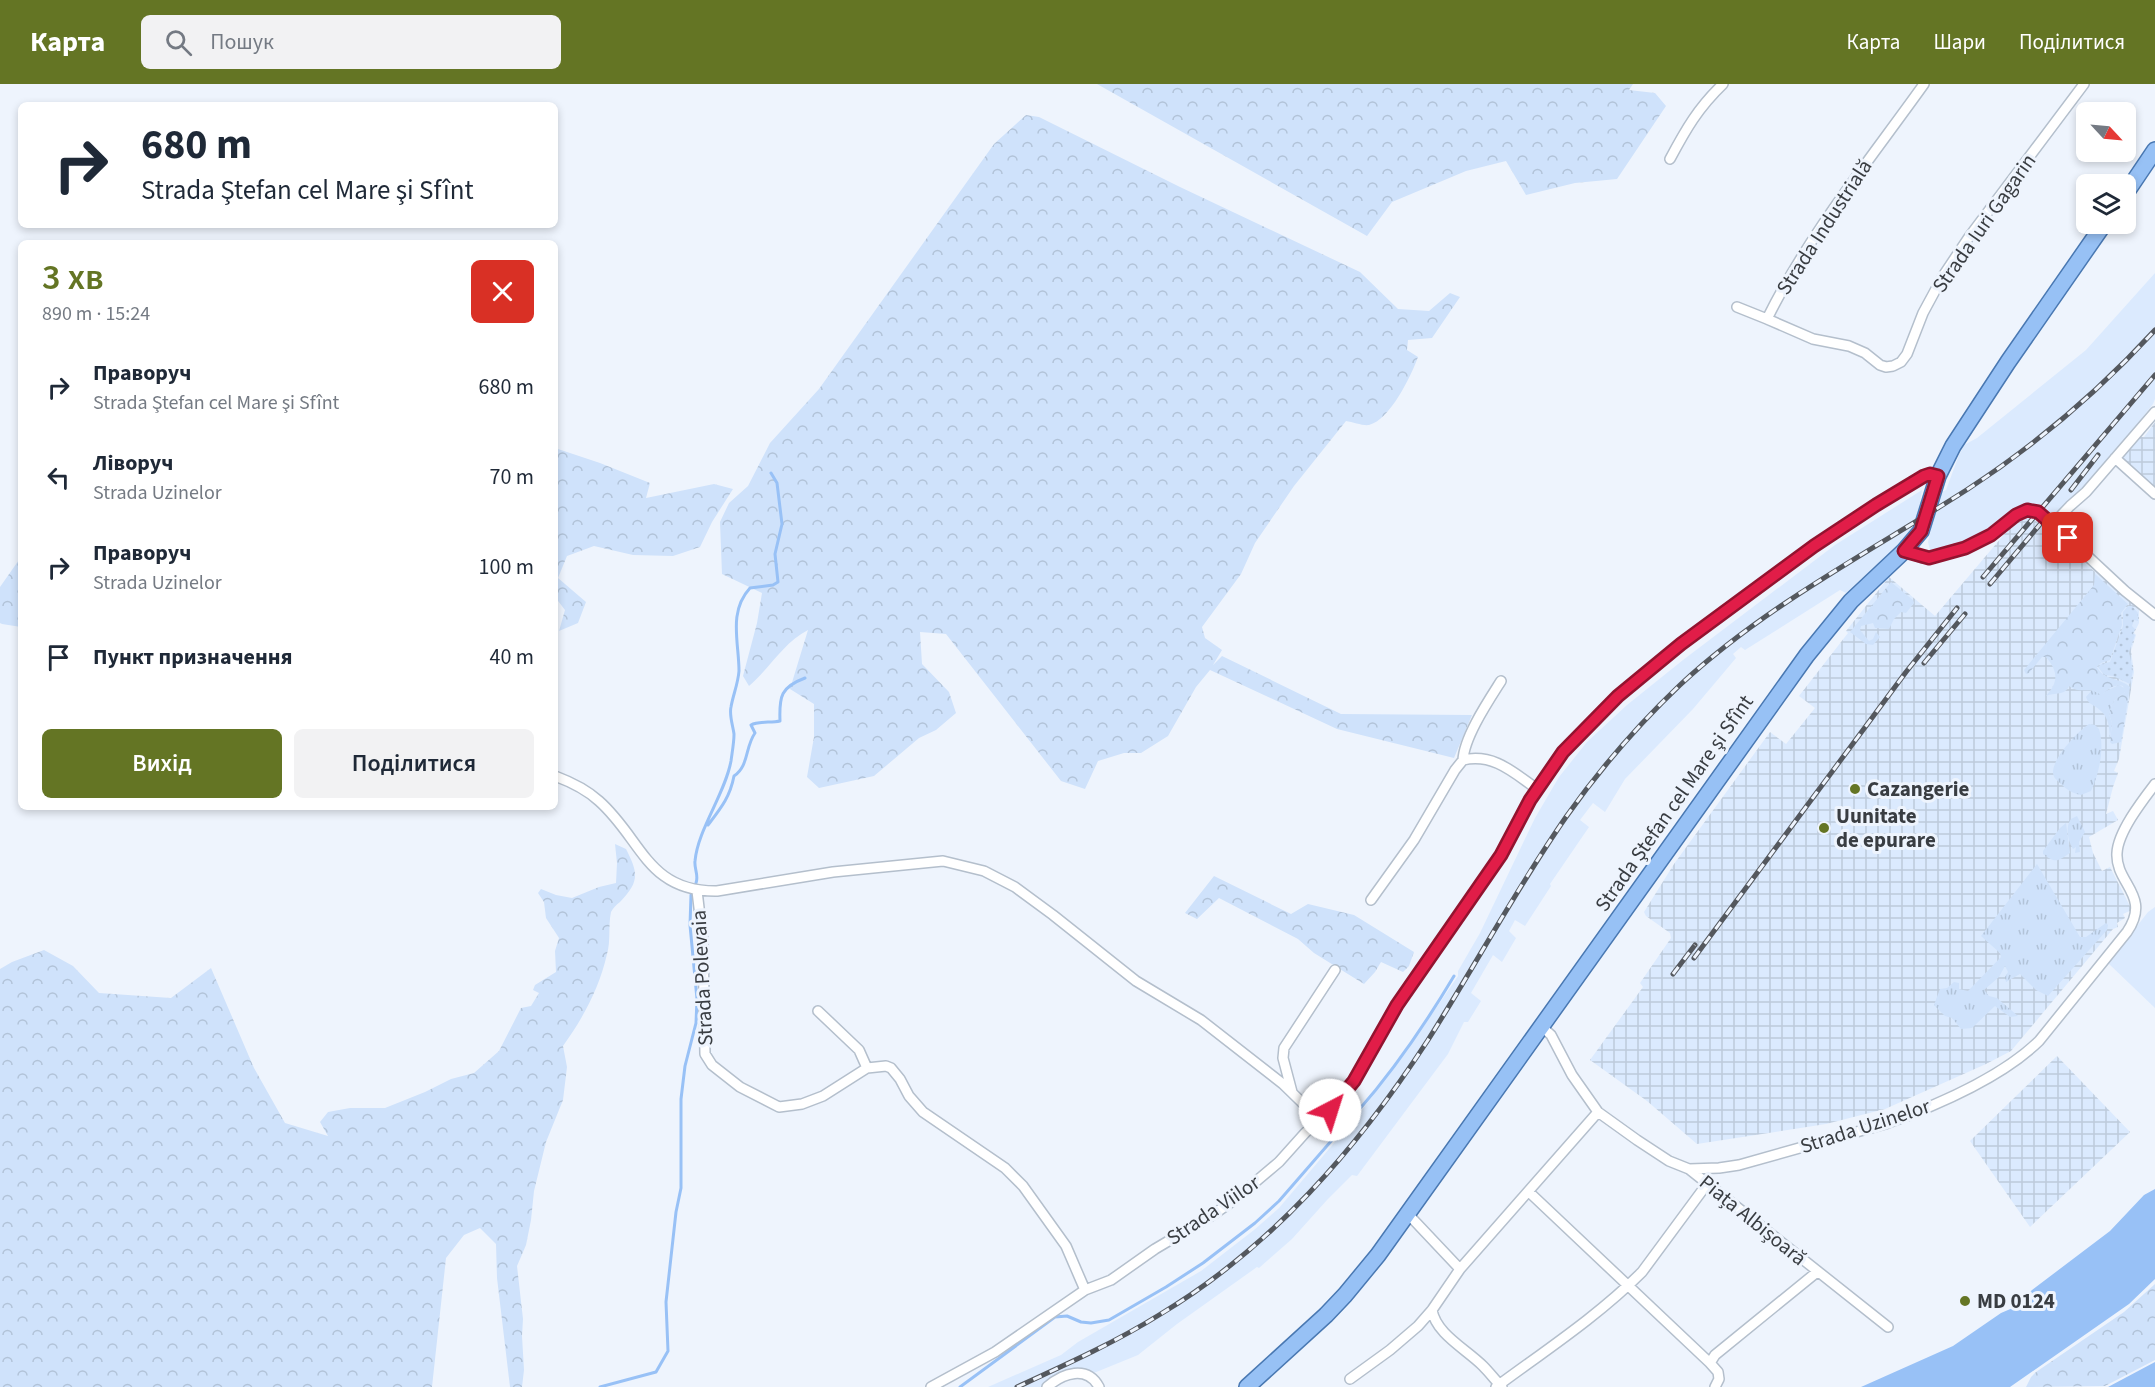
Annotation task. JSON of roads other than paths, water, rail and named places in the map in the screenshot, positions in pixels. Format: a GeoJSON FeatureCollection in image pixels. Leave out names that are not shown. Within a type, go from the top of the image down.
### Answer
{"type":"FeatureCollection","features":[{"type":"Feature","properties":{"kind":"main road"},"geometry":{"type":"LineString","coordinates":[[2136,178],[2155,150]]}},
{"type":"Feature","properties":{"kind":"main road","name":"Strada Ştefan cel Mare şi Sfînt"},"geometry":{"type":"LineString","coordinates":[[1247,1387],[1346,1295],[1408,1214],[1807,655],[1851,601],[1904,551],[1921,531],[1938,476],[1963,429],[2097,234]]}},
{"type":"Feature","properties":{"kind":"street"},"geometry":{"type":"LineString","coordinates":[[1670,159],[1690,121],[1706,100],[1723,84]]}},
{"type":"Feature","properties":{"kind":"street","name":"Strada Industrială"},"geometry":{"type":"LineString","coordinates":[[1893,366],[1880,364],[1865,352],[1849,346],[1813,339],[1767,319],[1801,256],[1859,171],[1924,84]]}},
{"type":"Feature","properties":{"kind":"street","name":"Strada Iuri Gagarin"},"geometry":{"type":"LineString","coordinates":[[1893,366],[1901,362],[1906,354],[1923,313],[1943,276],[1969,237],[2084,84]]}},
{"type":"Feature","properties":{"kind":"street"},"geometry":{"type":"LineString","coordinates":[[1737,307],[1767,319]]}},
{"type":"Feature","properties":{"kind":"street"},"geometry":{"type":"LineString","coordinates":[[2053,524],[2086,492],[2155,412]]}},
{"type":"Feature","properties":{"kind":"street"},"geometry":{"type":"LineString","coordinates":[[2115,458],[2155,494]]}},
{"type":"Feature","properties":{"kind":"street","name":"Strada Viilor"},"geometry":{"type":"LineString","coordinates":[[931,1387],[994,1352],[1085,1290],[1111,1280],[1155,1249],[1234,1200],[1279,1162],[1341,1099],[1354,1081],[1397,1005],[1501,855],[1537,789],[1563,752],[1618,696],[1681,644],[1804,553],[1924,476],[1930,474],[1938,476]]}},
{"type":"Feature","properties":{"kind":"street"},"geometry":{"type":"LineString","coordinates":[[1904,551],[1929,558],[1965,548],[1991,535],[2016,515],[2027,510],[2038,512],[2125,591],[2155,615]]}},
{"type":"Feature","properties":{"kind":"street"},"geometry":{"type":"LineString","coordinates":[[1371,900],[1414,840],[1463,760],[1465,747],[1501,681]]}},
{"type":"Feature","properties":{"kind":"street"},"geometry":{"type":"LineString","coordinates":[[1463,760],[1494,761],[1507,766],[1537,789]]}},
{"type":"Feature","properties":{"kind":"street"},"geometry":{"type":"LineString","coordinates":[[558,777],[585,790],[600,802],[662,875],[677,885],[697,891],[717,891],[833,872],[943,861],[984,871],[1015,887],[1136,981],[1201,1020],[1243,1052],[1319,1119]]}},
{"type":"Feature","properties":{"kind":"street","name":"Strada Uzinelor"},"geometry":{"type":"LineString","coordinates":[[1542,1027],[1551,1035],[1572,1075],[1598,1112],[1669,1161],[1689,1169],[1719,1168],[1739,1164],[1885,1124],[1926,1108],[1990,1076],[2029,1051],[2133,923],[2135,901],[2118,864],[2116,851],[2133,816],[2155,784]]}},
{"type":"Feature","properties":{"kind":"street","name":"Strada Polevaia"},"geometry":{"type":"LineString","coordinates":[[697,891],[703,940],[705,1054],[712,1065],[740,1087],[779,1107],[802,1104],[823,1096],[867,1068]]}},
{"type":"Feature","properties":{"kind":"street"},"geometry":{"type":"LineString","coordinates":[[1293,1094],[1283,1058],[1284,1048],[1335,970]]}},
{"type":"Feature","properties":{"kind":"street"},"geometry":{"type":"LineString","coordinates":[[818,1011],[859,1050],[867,1068],[878,1066],[891,1068],[909,1096],[923,1112],[1016,1178],[1033,1198],[1066,1246],[1085,1290]]}},
{"type":"Feature","properties":{"kind":"street"},"geometry":{"type":"LineString","coordinates":[[1350,1379],[1418,1326],[1460,1269],[1598,1112]]}},
{"type":"Feature","properties":{"kind":"street","name":"Piața Albișoară"},"geometry":{"type":"LineString","coordinates":[[1689,1169],[1888,1327]]}},
{"type":"Feature","properties":{"kind":"street"},"geometry":{"type":"LineString","coordinates":[[1432,1310],[1434,1319],[1442,1330],[1484,1366],[1499,1386],[1528,1366],[1629,1285],[1642,1272],[1707,1184]]}},
{"type":"Feature","properties":{"kind":"street"},"geometry":{"type":"LineString","coordinates":[[1529,1192],[1710,1363],[1718,1372],[1719,1379],[1715,1387]]}},
{"type":"Feature","properties":{"kind":"street"},"geometry":{"type":"LineString","coordinates":[[1408,1214],[1460,1269]]}},
{"type":"Feature","properties":{"kind":"street","name":"Piața Albișoară"},"geometry":{"type":"LineString","coordinates":[[1710,1363],[1715,1355],[1817,1272]]}},
{"type":"Feature","properties":{"kind":"street"},"geometry":{"type":"LineString","coordinates":[[1048,1386],[1066,1375],[1087,1374],[1099,1387]]}},
{"type":"Feature","properties":{"kind":"water"},"geometry":{"type":"Polygon","coordinates":[[[2155,1189],[2155,1279],[2129,1304],[2010,1387],[1861,1387],[1953,1346],[2001,1313],[2015,1307],[2032,1290],[2110,1231],[2144,1195],[2155,1189]]]}},
{"type":"Feature","properties":{"kind":"water"},"geometry":{"type":"Polygon","coordinates":[[[2155,1362],[2155,1387],[2108,1387],[2155,1362]]]}},
{"type":"Feature","properties":{"kind":"waterway"},"geometry":{"type":"LineString","coordinates":[[696,883],[697,849],[731,761],[734,734],[731,710],[739,671],[736,628],[739,607],[750,588],[773,585],[778,582],[775,554],[782,524],[777,483],[771,473]]}},
{"type":"Feature","properties":{"kind":"waterway"},"geometry":{"type":"LineString","coordinates":[[708,825],[724,802],[734,776],[745,762],[755,733],[751,725],[780,721],[783,694],[791,685],[805,678]]}},
{"type":"Feature","properties":{"kind":"waterway"},"geometry":{"type":"LineString","coordinates":[[600,1387],[656,1372],[668,1351],[666,1302],[676,1212],[681,1188],[681,1099],[685,1066],[696,1023],[697,999],[690,925],[691,895]]}},
{"type":"Feature","properties":{"kind":"waterway"},"geometry":{"type":"LineString","coordinates":[[1358,1111],[1409,1046],[1454,976]]}},
{"type":"Feature","properties":{"kind":"waterway"},"geometry":{"type":"LineString","coordinates":[[960,1387],[1055,1317],[1067,1316],[1081,1322],[1091,1323],[1109,1320],[1203,1263],[1255,1223],[1279,1201],[1352,1117]]}},
{"type":"Feature","properties":{"kind":"railway"},"geometry":{"type":"LineString","coordinates":[[1017,1387],[1125,1335],[1200,1288],[1275,1227],[1309,1193],[1372,1120],[1401,1080],[1428,1040],[1530,872],[1579,799],[1620,748],[1680,685],[1713,656],[1783,604],[1968,489],[2019,454],[2090,395],[2155,330]]}},
{"type":"Feature","properties":{"kind":"railway"},"geometry":{"type":"LineString","coordinates":[[1983,577],[2155,375]]}},
{"type":"Feature","properties":{"kind":"railway"},"geometry":{"type":"LineString","coordinates":[[2071,490],[2098,455]]}},
{"type":"Feature","properties":{"kind":"railway"},"geometry":{"type":"LineString","coordinates":[[1990,584],[2042,522]]}},
{"type":"Feature","properties":{"kind":"railway"},"geometry":{"type":"LineString","coordinates":[[1694,958],[1906,672],[1957,608]]}},
{"type":"Feature","properties":{"kind":"railway"},"geometry":{"type":"LineString","coordinates":[[1924,663],[1965,614]]}},
{"type":"Feature","properties":{"kind":"railway"},"geometry":{"type":"LineString","coordinates":[[1673,974],[1695,945]]}},
{"type":"Feature","properties":{"kind":"place","name":"Cazangerie"},"geometry":{"type":"Point","coordinates":[1855,789]}},
{"type":"Feature","properties":{"kind":"place","name":"Uunitate de epurare"},"geometry":{"type":"Point","coordinates":[1824,828]}},
{"type":"Feature","properties":{"kind":"place","name":"MD 0124"},"geometry":{"type":"Point","coordinates":[1965,1301]}}]}
